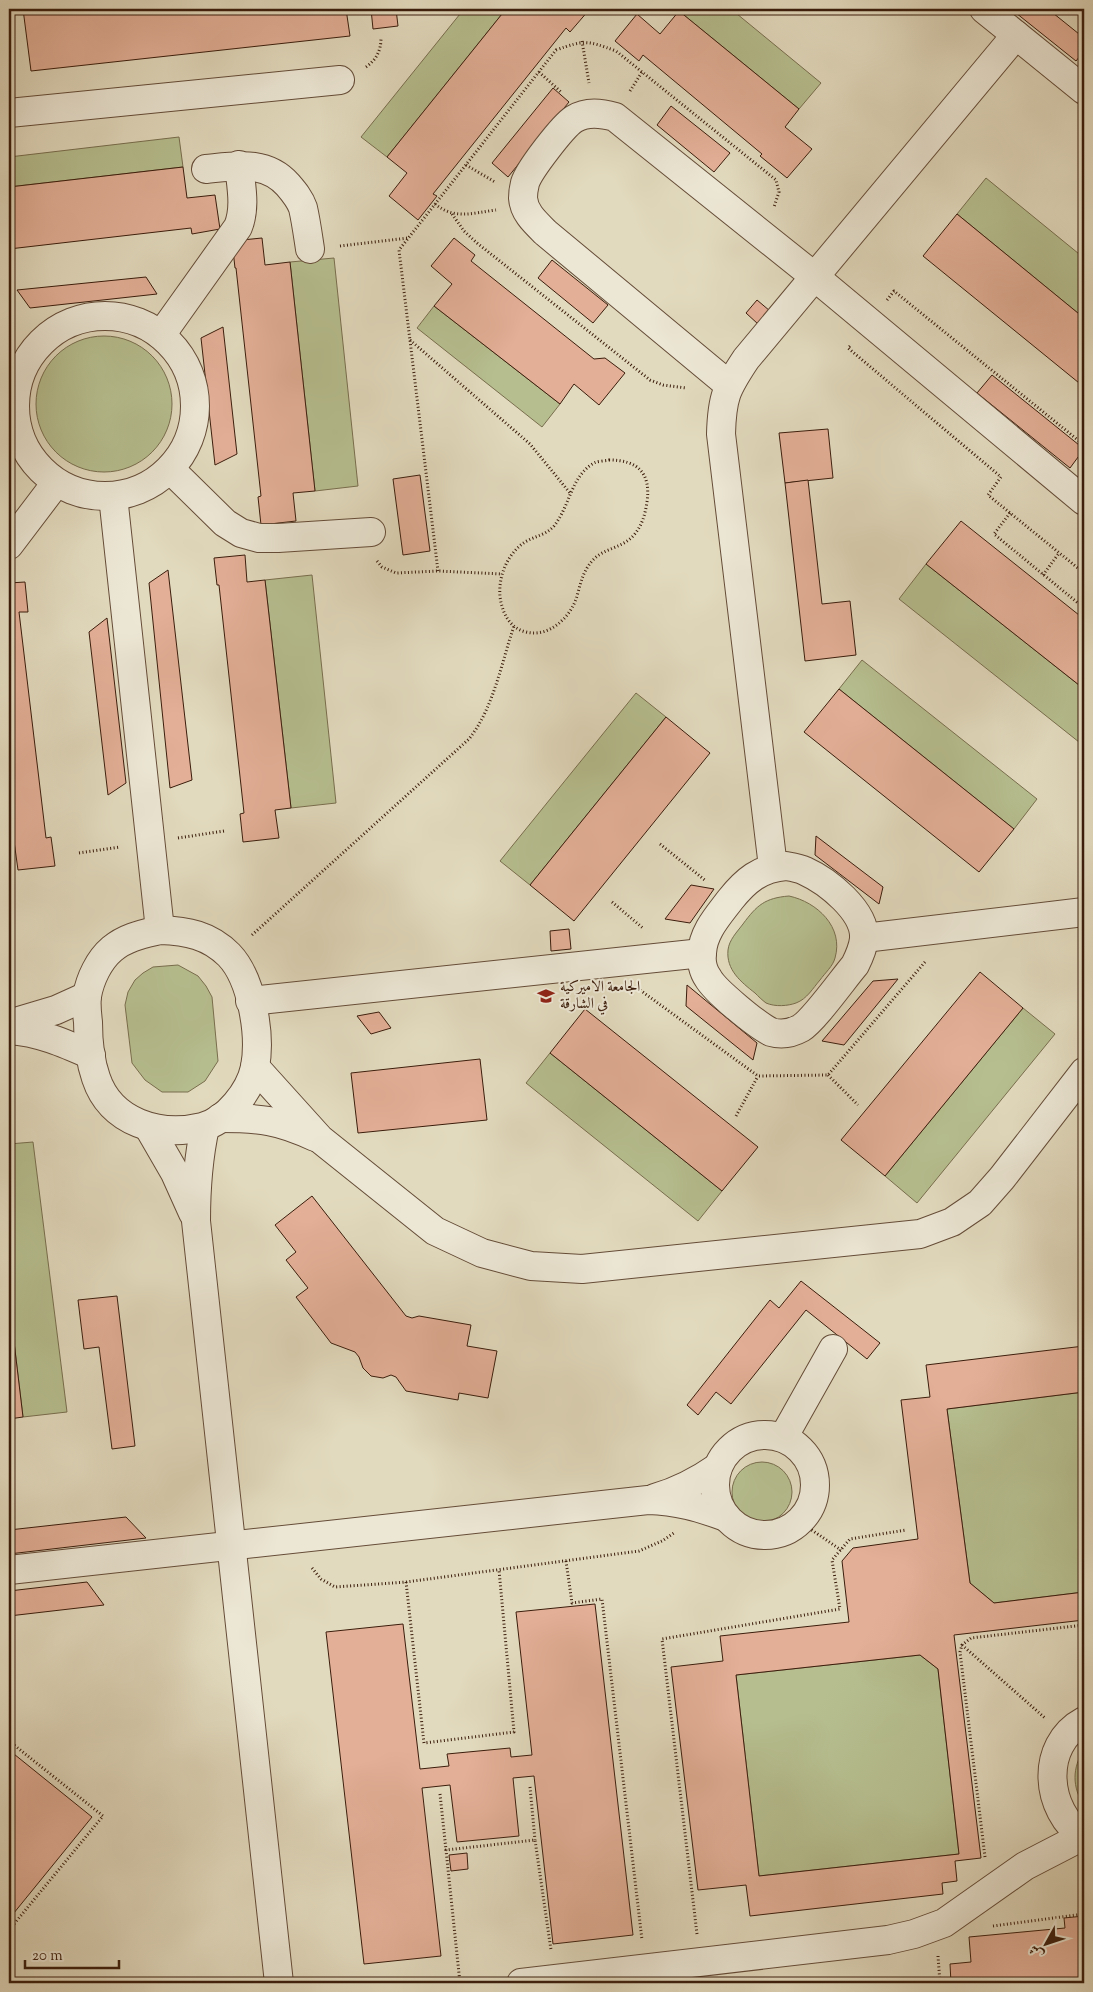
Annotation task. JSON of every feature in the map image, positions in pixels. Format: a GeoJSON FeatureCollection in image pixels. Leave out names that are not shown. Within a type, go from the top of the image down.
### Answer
{"type":"FeatureCollection","features":[{"type":"Feature","properties":{"kind":"street"},"geometry":{"type":"LineString","coordinates":[[984,9],[1084,90]]}},
{"type":"Feature","properties":{"kind":"street"},"geometry":{"type":"LineString","coordinates":[[774,867],[721,434],[726,382],[1016,35]]}},
{"type":"Feature","properties":{"kind":"street"},"geometry":{"type":"LineString","coordinates":[[9,113],[340,80]]}},
{"type":"Feature","properties":{"kind":"street"},"geometry":{"type":"LineString","coordinates":[[726,382],[546,233],[531,217],[523,198],[524,184],[529,174],[563,129],[573,119],[586,114],[601,113],[614,117],[815,277],[1084,501]]}},
{"type":"Feature","properties":{"kind":"street"},"geometry":{"type":"LineString","coordinates":[[206,169],[240,165],[255,166],[270,170],[284,180],[302,206],[310,249]]}},
{"type":"Feature","properties":{"kind":"street"},"geometry":{"type":"LineString","coordinates":[[161,335],[238,227],[243,206],[240,165]]}},
{"type":"Feature","properties":{"kind":"street"},"geometry":{"type":"LineString","coordinates":[[106,315],[144,324],[161,335],[176,350],[187,368],[194,389],[195,411],[192,432],[183,451],[170,469],[154,482],[134,492],[113,496],[93,496],[74,491],[56,483],[41,471],[29,456],[20,438],[15,419],[14,399],[17,380],[25,362],[36,346],[51,332],[68,323],[87,317],[106,315]]}},
{"type":"Feature","properties":{"kind":"street"},"geometry":{"type":"LineString","coordinates":[[170,469],[225,523],[241,533],[259,538],[278,538],[371,532]]}},
{"type":"Feature","properties":{"kind":"street"},"geometry":{"type":"LineString","coordinates":[[9,545],[56,483]]}},
{"type":"Feature","properties":{"kind":"street"},"geometry":{"type":"LineString","coordinates":[[113,496],[160,930]]}},
{"type":"Feature","properties":{"kind":"street"},"geometry":{"type":"LineString","coordinates":[[786,866],[804,870],[828,886],[854,908],[861,920],[864,938],[855,965],[802,1028],[788,1033],[772,1032],[759,1024],[718,991],[708,979],[702,965],[705,936],[710,927],[739,888],[752,876],[774,867],[786,866]]}},
{"type":"Feature","properties":{"kind":"street"},"geometry":{"type":"LineString","coordinates":[[864,938],[1084,912]]}},
{"type":"Feature","properties":{"kind":"street"},"geometry":{"type":"LineString","coordinates":[[279,1983],[196,1222],[199,1158],[212,1122],[234,1105],[245,1090],[254,1067],[256,1034],[244,977],[229,956],[209,940],[185,931],[160,930],[134,936],[111,950],[95,971],[87,996],[91,1055],[96,1079],[108,1101],[127,1118],[149,1128],[168,1130],[212,1122],[255,1118],[288,1125],[320,1139]]}},
{"type":"Feature","properties":{"kind":"street"},"geometry":{"type":"LineString","coordinates":[[250,1001],[702,953]]}},
{"type":"Feature","properties":{"kind":"street"},"geometry":{"type":"LineString","coordinates":[[9,1024],[56,1010],[87,996]]}},
{"type":"Feature","properties":{"kind":"street"},"geometry":{"type":"LineString","coordinates":[[9,1030],[26,1031],[60,1040],[91,1055]]}},
{"type":"Feature","properties":{"kind":"street"},"geometry":{"type":"LineString","coordinates":[[254,1067],[320,1139],[394,1200],[436,1231],[482,1253],[531,1266],[582,1269],[920,1234],[952,1222],[980,1203],[1002,1178],[1084,1072]]}},
{"type":"Feature","properties":{"kind":"street"},"geometry":{"type":"LineString","coordinates":[[149,1128],[175,1173],[196,1222]]}},
{"type":"Feature","properties":{"kind":"street"},"geometry":{"type":"LineString","coordinates":[[783,1438],[833,1349]]}},
{"type":"Feature","properties":{"kind":"street"},"geometry":{"type":"LineString","coordinates":[[766,1435],[783,1438],[798,1447],[810,1460],[815,1476],[815,1493],[810,1509],[800,1522],[786,1532],[770,1536],[754,1535],[738,1528],[726,1517],[719,1506],[715,1493],[718,1467],[724,1455],[733,1446],[748,1438],[766,1435]]}},
{"type":"Feature","properties":{"kind":"street"},"geometry":{"type":"LineString","coordinates":[[648,1500],[673,1493],[697,1482],[718,1467]]}},
{"type":"Feature","properties":{"kind":"street"},"geometry":{"type":"LineString","coordinates":[[9,1570],[648,1500],[675,1501],[726,1517]]}},
{"type":"Feature","properties":{"kind":"street"},"geometry":{"type":"LineString","coordinates":[[521,1983],[888,1940],[914,1934],[944,1923],[1025,1866],[1084,1836],[1071,1827],[1062,1815],[1054,1796],[1052,1775],[1056,1754],[1075,1729]]}},
{"type":"Feature","properties":{"kind":"street"},"geometry":{"type":"LineString","coordinates":[[1025,1866],[1039,1851],[1062,1815]]}},
{"type":"Feature","properties":{"kind":"path"},"geometry":{"type":"LineString","coordinates":[[582,41],[593,114]]}},
{"type":"Feature","properties":{"kind":"path"},"geometry":{"type":"LineString","coordinates":[[435,204],[452,214],[525,206]]}},
{"type":"Feature","properties":{"kind":"path"},"geometry":{"type":"LineString","coordinates":[[452,214],[464,231],[477,243],[650,380],[677,388],[693,388],[726,382]]}},
{"type":"Feature","properties":{"kind":"path"},"geometry":{"type":"LineString","coordinates":[[310,249],[408,238]]}},
{"type":"Feature","properties":{"kind":"path"},"geometry":{"type":"LineString","coordinates":[[1084,445],[894,291],[848,348],[1001,477],[988,495],[1084,573]]}},
{"type":"Feature","properties":{"kind":"path"},"geometry":{"type":"LineString","coordinates":[[410,340],[530,444],[570,493]]}},
{"type":"Feature","properties":{"kind":"path"},"geometry":{"type":"LineString","coordinates":[[609,460],[623,460],[638,467],[647,482],[648,491],[645,514],[640,527],[632,538],[594,559],[579,583],[577,596],[571,610],[551,629],[541,633],[521,631],[506,618],[499,596],[502,574],[516,550],[525,542],[539,537],[552,528],[565,508],[570,493],[578,479],[595,462],[609,460]]}},
{"type":"Feature","properties":{"kind":"path"},"geometry":{"type":"LineString","coordinates":[[1010,512],[994,534],[1084,608]]}},
{"type":"Feature","properties":{"kind":"path"},"geometry":{"type":"LineString","coordinates":[[371,532],[372,551],[376,560],[382,567],[396,573],[438,571],[502,574]]}},
{"type":"Feature","properties":{"kind":"path"},"geometry":{"type":"LineString","coordinates":[[1043,575],[1059,553]]}},
{"type":"Feature","properties":{"kind":"path"},"geometry":{"type":"LineString","coordinates":[[229,956],[469,739],[483,718],[491,700],[514,626]]}},
{"type":"Feature","properties":{"kind":"path"},"geometry":{"type":"LineString","coordinates":[[660,844],[730,900]]}},
{"type":"Feature","properties":{"kind":"path"},"geometry":{"type":"LineString","coordinates":[[736,1116],[758,1076]]}},
{"type":"Feature","properties":{"kind":"path"},"geometry":{"type":"LineString","coordinates":[[828,1076],[858,1105]]}},
{"type":"Feature","properties":{"kind":"path"},"geometry":{"type":"LineString","coordinates":[[298,1538],[315,1572],[321,1579],[335,1587],[406,1582],[639,1551],[662,1541],[676,1532],[701,1508]]}},
{"type":"Feature","properties":{"kind":"path"},"geometry":{"type":"LineString","coordinates":[[800,1522],[841,1550]]}},
{"type":"Feature","properties":{"kind":"path"},"geometry":{"type":"LineString","coordinates":[[700,1962],[662,1639],[840,1609],[832,1560],[850,1539],[906,1530]]}},
{"type":"Feature","properties":{"kind":"path"},"geometry":{"type":"LineString","coordinates":[[566,1561],[572,1603],[602,1599],[645,1968]]}},
{"type":"Feature","properties":{"kind":"path"},"geometry":{"type":"LineString","coordinates":[[406,1582],[424,1743],[514,1732],[499,1570]]}},
{"type":"Feature","properties":{"kind":"path"},"geometry":{"type":"LineString","coordinates":[[990,1892],[960,1652],[962,1645],[971,1638],[1084,1626]]}},
{"type":"Feature","properties":{"kind":"path"},"geometry":{"type":"LineString","coordinates":[[962,1645],[1075,1729]]}},
{"type":"Feature","properties":{"kind":"path"},"geometry":{"type":"LineString","coordinates":[[9,1741],[103,1816],[9,1930]]}},
{"type":"Feature","properties":{"kind":"path"},"geometry":{"type":"LineString","coordinates":[[530,1787],[555,1978]]}},
{"type":"Feature","properties":{"kind":"path"},"geometry":{"type":"LineString","coordinates":[[440,1794],[460,1983]]}},
{"type":"Feature","properties":{"kind":"path"},"geometry":{"type":"LineString","coordinates":[[446,1850],[536,1840]]}},
{"type":"Feature","properties":{"kind":"path"},"geometry":{"type":"LineString","coordinates":[[985,1927],[1084,1914]]}},
{"type":"Feature","properties":{"kind":"green space"},"geometry":{"type":"Polygon","coordinates":[[[464,9],[506,9],[387,157],[361,137],[464,9]]]}},
{"type":"Feature","properties":{"kind":"green space"},"geometry":{"type":"Polygon","coordinates":[[[681,9],[731,9],[821,83],[799,109],[679,11],[681,9]]]}},
{"type":"Feature","properties":{"kind":"green space"},"geometry":{"type":"Polygon","coordinates":[[[179,137],[183,167],[9,187],[9,157],[179,137]]]}},
{"type":"Feature","properties":{"kind":"green space"},"geometry":{"type":"Polygon","coordinates":[[[986,178],[1084,258],[1084,318],[957,214],[986,178]]]}},
{"type":"Feature","properties":{"kind":"green space"},"geometry":{"type":"Polygon","coordinates":[[[334,258],[358,486],[315,491],[290,262],[334,258]]]}},
{"type":"Feature","properties":{"kind":"green space"},"geometry":{"type":"Polygon","coordinates":[[[434,306],[560,404],[542,427],[417,328],[434,306]]]}},
{"type":"Feature","properties":{"kind":"green space"},"geometry":{"type":"Polygon","coordinates":[[[104,336],[130,341],[152,356],[167,378],[172,404],[167,430],[152,452],[130,467],[104,472],[78,467],[56,452],[41,430],[36,404],[41,378],[56,356],[78,341],[104,336]]]}},
{"type":"Feature","properties":{"kind":"green space"},"geometry":{"type":"Polygon","coordinates":[[[926,564],[1084,689],[1084,746],[899,599],[926,564]]]}},
{"type":"Feature","properties":{"kind":"green space"},"geometry":{"type":"Polygon","coordinates":[[[312,575],[336,803],[291,808],[265,580],[312,575]]]}},
{"type":"Feature","properties":{"kind":"green space"},"geometry":{"type":"Polygon","coordinates":[[[862,660],[1037,799],[1014,829],[839,689],[862,660]]]}},
{"type":"Feature","properties":{"kind":"green space"},"geometry":{"type":"Polygon","coordinates":[[[636,693],[666,717],[530,885],[500,861],[636,693]]]}},
{"type":"Feature","properties":{"kind":"green space"},"geometry":{"type":"Polygon","coordinates":[[[789,896],[809,904],[826,918],[836,936],[837,947],[833,964],[807,996],[793,1004],[781,1006],[766,1003],[735,975],[729,964],[728,950],[734,936],[757,907],[768,901],[789,896]]]}},
{"type":"Feature","properties":{"kind":"green space"},"geometry":{"type":"Polygon","coordinates":[[[178,965],[198,976],[212,997],[218,1061],[205,1081],[188,1092],[162,1092],[145,1080],[132,1063],[125,1005],[128,992],[135,980],[143,973],[153,967],[178,965]]]}},
{"type":"Feature","properties":{"kind":"green space"},"geometry":{"type":"Polygon","coordinates":[[[1023,1008],[1055,1034],[917,1203],[885,1176],[1023,1008]]]}},
{"type":"Feature","properties":{"kind":"green space"},"geometry":{"type":"Polygon","coordinates":[[[550,1053],[722,1191],[698,1221],[526,1083],[550,1053]]]}},
{"type":"Feature","properties":{"kind":"green space"},"geometry":{"type":"Polygon","coordinates":[[[33,1142],[67,1412],[23,1417],[9,1300],[9,1144],[33,1142]]]}},
{"type":"Feature","properties":{"kind":"green space"},"geometry":{"type":"Polygon","coordinates":[[[1084,1392],[1084,1592],[994,1603],[970,1583],[947,1409],[1084,1392]]]}},
{"type":"Feature","properties":{"kind":"green space"},"geometry":{"type":"Polygon","coordinates":[[[756,1462],[768,1462],[784,1470],[790,1480],[792,1492],[790,1504],[784,1514],[768,1522],[756,1522],[740,1514],[732,1498],[732,1486],[740,1470],[756,1462]]]}},
{"type":"Feature","properties":{"kind":"green space"},"geometry":{"type":"Polygon","coordinates":[[[920,1655],[938,1669],[959,1854],[759,1876],[736,1675],[920,1655]]]}},
{"type":"Feature","properties":{"kind":"green space"},"geometry":{"type":"Polygon","coordinates":[[[1084,1750],[1084,1805],[1077,1792],[1075,1778],[1077,1763],[1084,1750]]]}},
{"type":"Feature","properties":{"kind":"building"},"geometry":{"type":"Polygon","coordinates":[[[23,9],[346,9],[350,36],[31,71],[23,9]]]}},
{"type":"Feature","properties":{"kind":"building"},"geometry":{"type":"Polygon","coordinates":[[[371,9],[396,9],[398,26],[373,29],[371,9]]]}},
{"type":"Feature","properties":{"kind":"building"},"geometry":{"type":"Polygon","coordinates":[[[506,9],[589,10],[570,32],[566,28],[433,194],[437,196],[418,220],[389,196],[407,173],[387,157],[506,9]]]}},
{"type":"Feature","properties":{"kind":"building"},"geometry":{"type":"Polygon","coordinates":[[[1011,9],[1048,9],[1084,38],[1084,51],[1076,61],[1011,9]]]}},
{"type":"Feature","properties":{"kind":"building"},"geometry":{"type":"Polygon","coordinates":[[[679,11],[799,109],[785,127],[812,149],[787,178],[760,156],[762,154],[643,55],[639,61],[615,41],[637,14],[660,34],[679,11]]]}},
{"type":"Feature","properties":{"kind":"building"},"geometry":{"type":"Polygon","coordinates":[[[553,88],[569,102],[508,177],[492,163],[553,88]]]}},
{"type":"Feature","properties":{"kind":"building"},"geometry":{"type":"Polygon","coordinates":[[[671,106],[730,153],[714,172],[657,125],[671,106]]]}},
{"type":"Feature","properties":{"kind":"building"},"geometry":{"type":"Polygon","coordinates":[[[183,167],[187,198],[215,195],[220,229],[192,234],[191,228],[9,249],[9,187],[183,167]]]}},
{"type":"Feature","properties":{"kind":"building"},"geometry":{"type":"Polygon","coordinates":[[[957,214],[1084,318],[1084,387],[923,256],[957,214]]]}},
{"type":"Feature","properties":{"kind":"building"},"geometry":{"type":"Polygon","coordinates":[[[262,238],[265,265],[290,262],[315,491],[293,493],[296,521],[261,525],[258,497],[261,496],[232,241],[262,238]]]}},
{"type":"Feature","properties":{"kind":"building"},"geometry":{"type":"Polygon","coordinates":[[[454,238],[475,255],[471,261],[594,359],[605,358],[625,373],[599,405],[574,384],[560,404],[434,306],[452,284],[431,266],[454,238]]]}},
{"type":"Feature","properties":{"kind":"building"},"geometry":{"type":"Polygon","coordinates":[[[552,260],[608,305],[593,323],[538,278],[552,260]]]}},
{"type":"Feature","properties":{"kind":"building"},"geometry":{"type":"Polygon","coordinates":[[[146,277],[157,294],[30,308],[17,290],[146,277]]]}},
{"type":"Feature","properties":{"kind":"building"},"geometry":{"type":"Polygon","coordinates":[[[757,300],[770,311],[758,324],[746,313],[757,300]]]}},
{"type":"Feature","properties":{"kind":"building"},"geometry":{"type":"Polygon","coordinates":[[[223,327],[237,454],[215,465],[201,338],[223,327]]]}},
{"type":"Feature","properties":{"kind":"building"},"geometry":{"type":"Polygon","coordinates":[[[992,375],[1084,449],[1070,468],[977,393],[992,375]]]}},
{"type":"Feature","properties":{"kind":"building"},"geometry":{"type":"Polygon","coordinates":[[[828,429],[833,478],[785,483],[779,433],[828,429]]]}},
{"type":"Feature","properties":{"kind":"building"},"geometry":{"type":"Polygon","coordinates":[[[420,475],[430,551],[403,555],[393,479],[420,475]]]}},
{"type":"Feature","properties":{"kind":"building"},"geometry":{"type":"Polygon","coordinates":[[[808,480],[822,604],[850,601],[856,655],[805,661],[785,483],[808,480]]]}},
{"type":"Feature","properties":{"kind":"building"},"geometry":{"type":"Polygon","coordinates":[[[961,521],[1084,619],[1084,689],[926,564],[961,521]]]}},
{"type":"Feature","properties":{"kind":"building"},"geometry":{"type":"Polygon","coordinates":[[[245,555],[247,582],[265,580],[291,808],[275,810],[279,838],[243,842],[240,814],[244,813],[219,585],[217,585],[214,558],[245,555]]]}},
{"type":"Feature","properties":{"kind":"building"},"geometry":{"type":"Polygon","coordinates":[[[168,570],[192,780],[170,788],[149,583],[168,570]]]}},
{"type":"Feature","properties":{"kind":"building"},"geometry":{"type":"Polygon","coordinates":[[[25,582],[28,612],[19,612],[46,838],[51,837],[55,866],[18,870],[14,841],[9,842],[9,583],[25,582]]]}},
{"type":"Feature","properties":{"kind":"building"},"geometry":{"type":"Polygon","coordinates":[[[107,618],[126,783],[108,795],[89,632],[107,618]]]}},
{"type":"Feature","properties":{"kind":"building"},"geometry":{"type":"Polygon","coordinates":[[[839,689],[1014,829],[979,872],[804,732],[839,689]]]}},
{"type":"Feature","properties":{"kind":"building"},"geometry":{"type":"Polygon","coordinates":[[[666,717],[710,753],[574,921],[530,885],[666,717]]]}},
{"type":"Feature","properties":{"kind":"building"},"geometry":{"type":"Polygon","coordinates":[[[816,836],[883,887],[879,904],[815,855],[816,836]]]}},
{"type":"Feature","properties":{"kind":"building"},"geometry":{"type":"Polygon","coordinates":[[[691,885],[714,889],[690,923],[665,919],[691,885]]]}},
{"type":"Feature","properties":{"kind":"building"},"geometry":{"type":"Polygon","coordinates":[[[569,929],[571,949],[551,951],[550,931],[569,929]]]}},
{"type":"Feature","properties":{"kind":"building"},"geometry":{"type":"Polygon","coordinates":[[[980,972],[1023,1008],[885,1176],[841,1140],[980,972]]]}},
{"type":"Feature","properties":{"kind":"building"},"geometry":{"type":"Polygon","coordinates":[[[898,979],[844,1045],[822,1041],[873,981],[898,979]]]}},
{"type":"Feature","properties":{"kind":"building"},"geometry":{"type":"Polygon","coordinates":[[[687,985],[757,1043],[753,1060],[686,1006],[687,985]]]}},
{"type":"Feature","properties":{"kind":"building"},"geometry":{"type":"Polygon","coordinates":[[[585,1009],[758,1147],[722,1191],[550,1053],[585,1009]]]}},
{"type":"Feature","properties":{"kind":"building"},"geometry":{"type":"Polygon","coordinates":[[[379,1012],[391,1028],[371,1034],[357,1016],[379,1012]]]}},
{"type":"Feature","properties":{"kind":"building"},"geometry":{"type":"Polygon","coordinates":[[[480,1059],[487,1120],[358,1133],[351,1073],[480,1059]]]}},
{"type":"Feature","properties":{"kind":"building"},"geometry":{"type":"Polygon","coordinates":[[[312,1196],[406,1316],[412,1318],[419,1316],[471,1325],[467,1346],[497,1351],[488,1398],[459,1393],[458,1400],[406,1391],[396,1377],[391,1375],[383,1378],[371,1376],[363,1368],[355,1352],[331,1343],[296,1297],[308,1288],[286,1260],[296,1252],[275,1225],[312,1196]]]}},
{"type":"Feature","properties":{"kind":"building"},"geometry":{"type":"Polygon","coordinates":[[[801,1281],[880,1343],[867,1359],[806,1310],[731,1404],[716,1392],[698,1415],[687,1405],[770,1300],[779,1308],[801,1281]]]}},
{"type":"Feature","properties":{"kind":"building"},"geometry":{"type":"Polygon","coordinates":[[[117,1296],[135,1446],[112,1449],[99,1347],[84,1349],[78,1300],[117,1296]]]}},
{"type":"Feature","properties":{"kind":"building"},"geometry":{"type":"Polygon","coordinates":[[[9,1300],[23,1417],[9,1419],[9,1300]]]}},
{"type":"Feature","properties":{"kind":"building"},"geometry":{"type":"Polygon","coordinates":[[[1084,1346],[1084,1392],[947,1409],[970,1583],[994,1603],[1084,1592],[1084,1620],[954,1635],[981,1858],[955,1861],[957,1881],[942,1883],[943,1894],[750,1916],[746,1885],[698,1890],[671,1667],[723,1661],[720,1636],[849,1622],[842,1561],[853,1548],[918,1539],[901,1400],[930,1397],[926,1365],[1084,1346]],[[920,1655],[736,1675],[759,1876],[959,1854],[938,1669],[920,1655]]]}},
{"type":"Feature","properties":{"kind":"building"},"geometry":{"type":"Polygon","coordinates":[[[126,1517],[146,1538],[9,1554],[9,1530],[126,1517]]]}},
{"type":"Feature","properties":{"kind":"building"},"geometry":{"type":"Polygon","coordinates":[[[87,1582],[104,1605],[9,1616],[9,1591],[87,1582]]]}},
{"type":"Feature","properties":{"kind":"building"},"geometry":{"type":"Polygon","coordinates":[[[595,1604],[633,1935],[553,1944],[534,1776],[513,1778],[519,1836],[457,1842],[450,1785],[422,1788],[441,1956],[364,1964],[326,1632],[403,1624],[420,1769],[449,1766],[447,1754],[510,1748],[511,1757],[532,1755],[516,1612],[595,1604]]]}},
{"type":"Feature","properties":{"kind":"building"},"geometry":{"type":"Polygon","coordinates":[[[9,1750],[92,1817],[9,1919],[9,1750]]]}},
{"type":"Feature","properties":{"kind":"building"},"geometry":{"type":"Polygon","coordinates":[[[467,1853],[468,1869],[451,1871],[449,1855],[467,1853]]]}},
{"type":"Feature","properties":{"kind":"building"},"geometry":{"type":"Polygon","coordinates":[[[1084,1916],[1084,1983],[951,1983],[950,1964],[971,1962],[969,1937],[1065,1928],[1064,1918],[1084,1916]]]}},
{"type":"Feature","properties":{"kind":"place","name":"الجامعة الاميركية في الشارقة"},"geometry":{"type":"Point","coordinates":[546,996]}}]}
